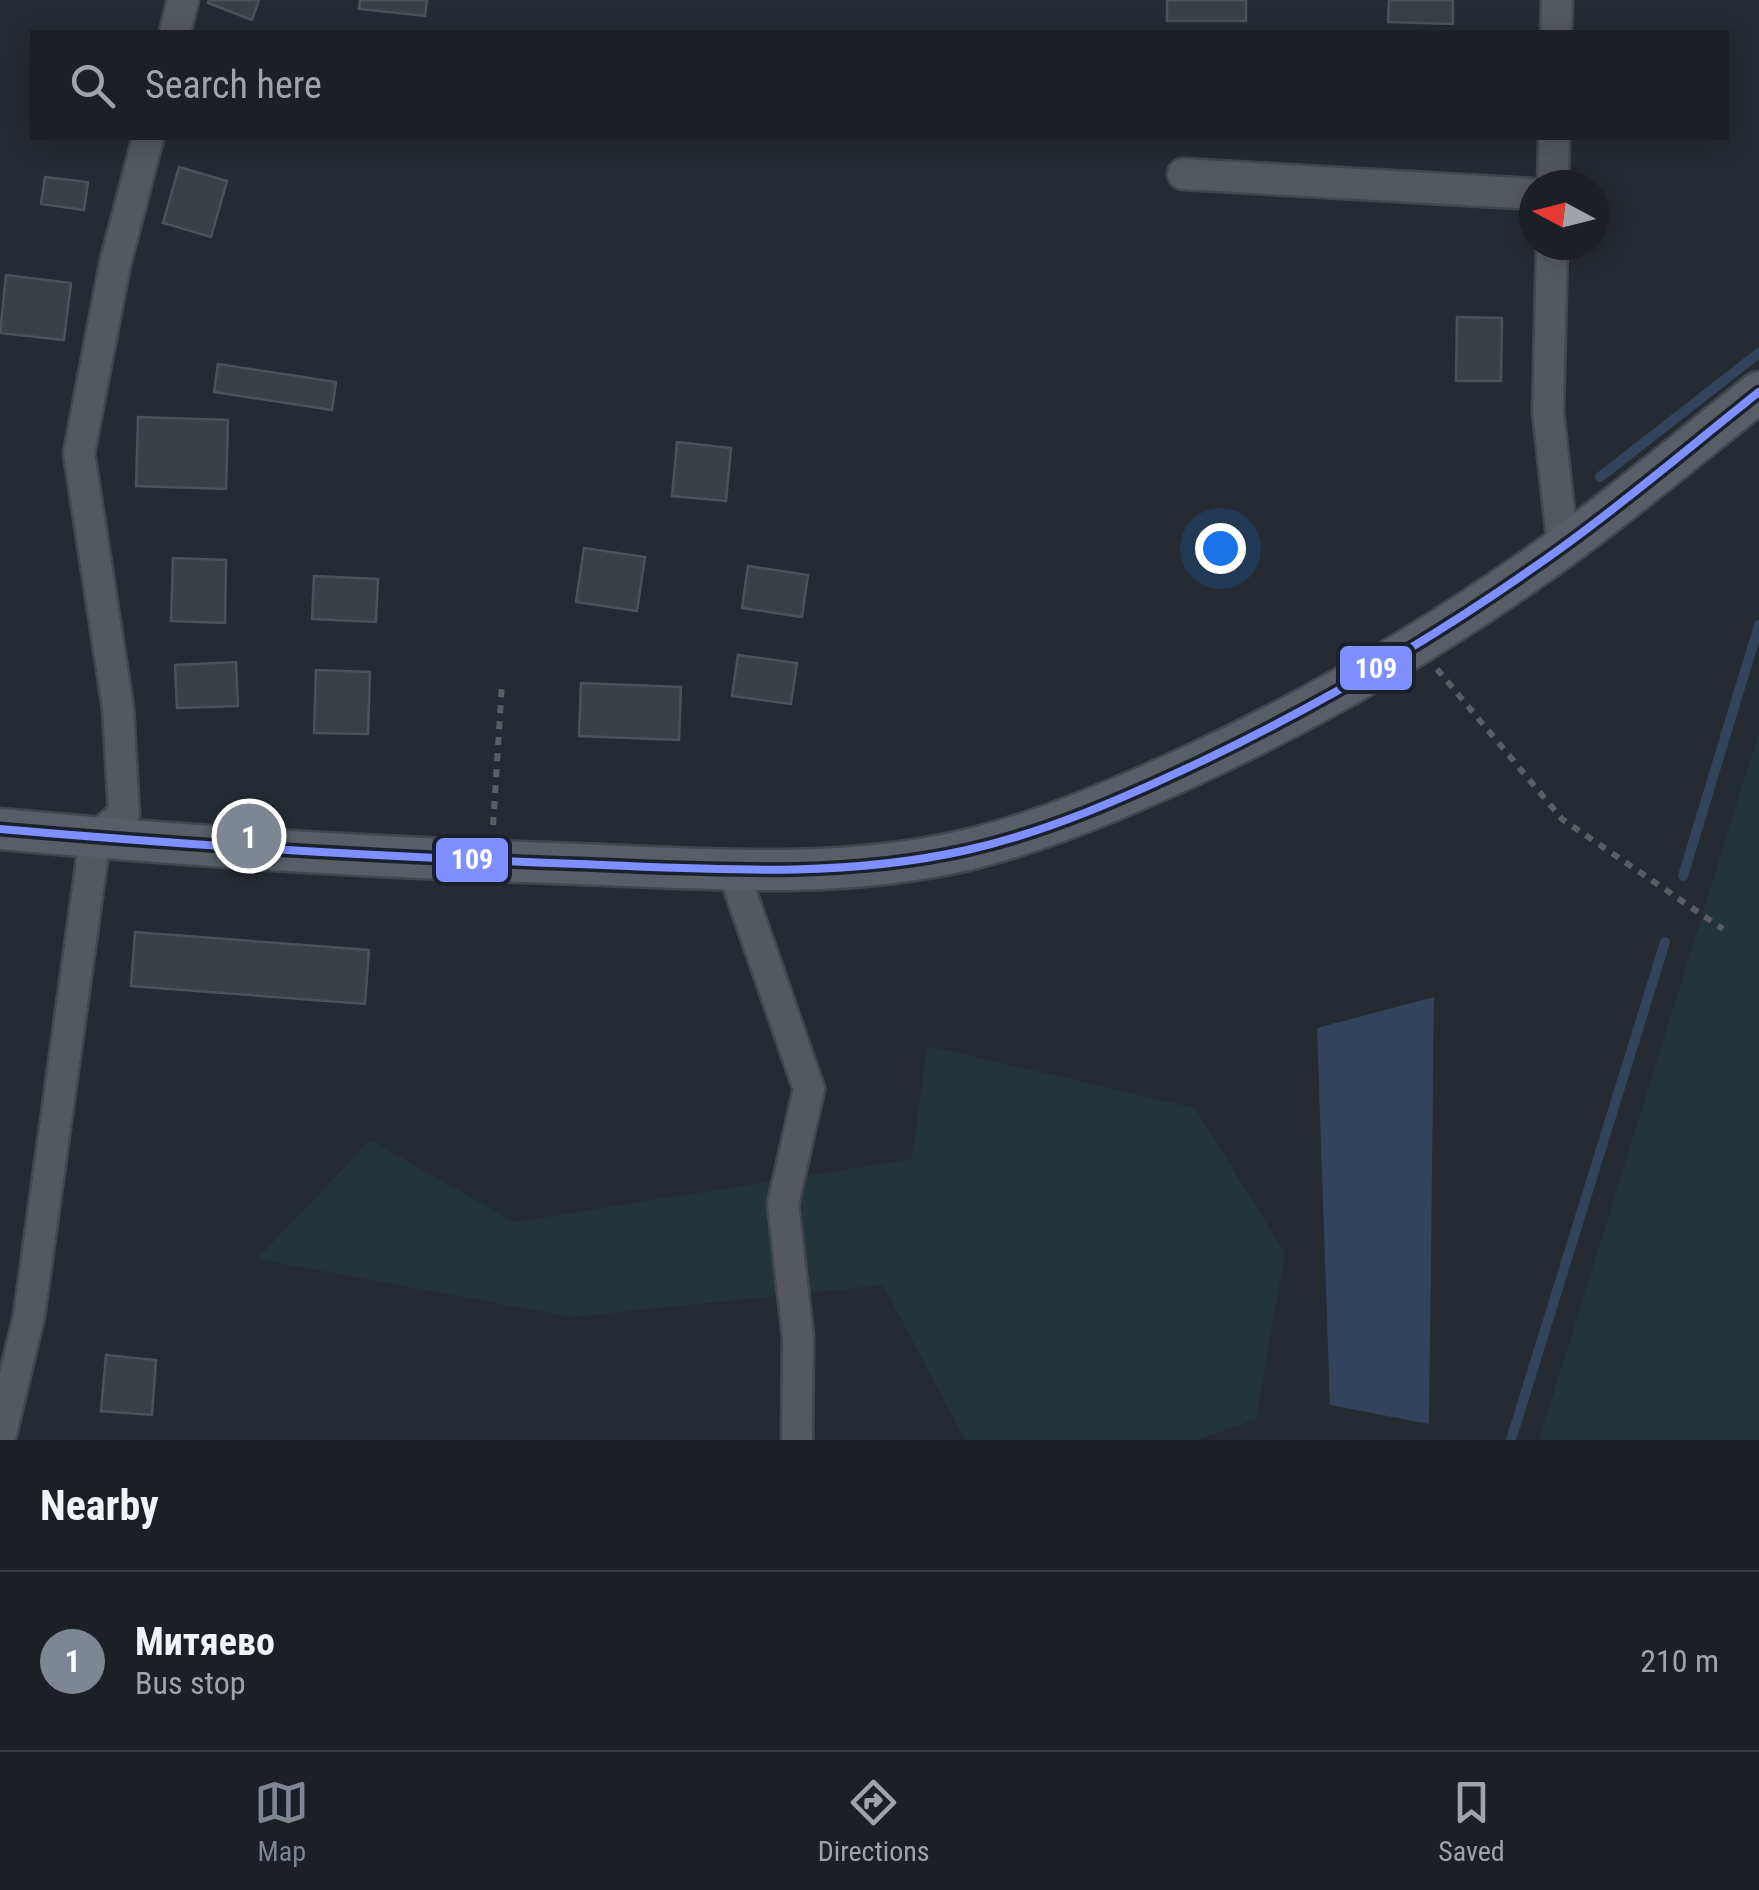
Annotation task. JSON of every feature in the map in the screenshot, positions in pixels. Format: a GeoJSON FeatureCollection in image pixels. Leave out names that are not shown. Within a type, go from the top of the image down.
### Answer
{"type":"FeatureCollection","features":[{"type":"Feature","properties":{"kind":"street"},"geometry":{"type":"LineString","coordinates":[[176,30],[183,0]]}},
{"type":"Feature","properties":{"kind":"street"},"geometry":{"type":"LineString","coordinates":[[1556,30],[1557,0]]}},
{"type":"Feature","properties":{"kind":"street"},"geometry":{"type":"LineString","coordinates":[[0,1438],[28,1316],[96,838],[124,814],[118,708],[79,452],[115,264],[147,140]]}},
{"type":"Feature","properties":{"kind":"street"},"geometry":{"type":"LineString","coordinates":[[1553,170],[1554,140]]}},
{"type":"Feature","properties":{"kind":"street"},"geometry":{"type":"LineString","coordinates":[[1183,174],[1519,193]]}},
{"type":"Feature","properties":{"kind":"street"},"geometry":{"type":"LineString","coordinates":[[1552,260],[1548,412],[1562,547]]}},
{"type":"Feature","properties":{"kind":"street"},"geometry":{"type":"LineString","coordinates":[[0,829],[492,862],[780,872],[873,866],[965,850],[1025,834],[1098,806],[1300,712],[1417,644],[1562,547],[1759,392]]}},
{"type":"Feature","properties":{"kind":"street"},"geometry":{"type":"LineString","coordinates":[[733,870],[809,1090],[783,1204],[798,1337],[797,1440]]}},
{"type":"Feature","properties":{"kind":"path"},"geometry":{"type":"LineString","coordinates":[[1417,644],[1562,820],[1723,929]]}},
{"type":"Feature","properties":{"kind":"path"},"geometry":{"type":"LineString","coordinates":[[492,862],[494,772],[502,684]]}},
{"type":"Feature","properties":{"kind":"green space"},"geometry":{"type":"Polygon","coordinates":[[[1759,732],[1759,1440],[1539,1440],[1759,732]]]}},
{"type":"Feature","properties":{"kind":"green space"},"geometry":{"type":"Polygon","coordinates":[[[927,1046],[1195,1108],[1285,1253],[1256,1419],[1197,1440],[965,1440],[883,1285],[572,1317],[257,1259],[370,1140],[514,1222],[912,1159],[927,1046]]]}},
{"type":"Feature","properties":{"kind":"water"},"geometry":{"type":"Polygon","coordinates":[[[1434,997],[1429,1424],[1330,1405],[1317,1028],[1434,997]]]}},
{"type":"Feature","properties":{"kind":"building"},"geometry":{"type":"Polygon","coordinates":[[[259,0],[252,20],[208,3],[259,0]]]}},
{"type":"Feature","properties":{"kind":"building"},"geometry":{"type":"Polygon","coordinates":[[[360,0],[427,0],[425,16],[359,9],[360,0]]]}},
{"type":"Feature","properties":{"kind":"building"},"geometry":{"type":"Polygon","coordinates":[[[1167,0],[1246,0],[1246,21],[1167,21],[1167,0]]]}},
{"type":"Feature","properties":{"kind":"building"},"geometry":{"type":"Polygon","coordinates":[[[1389,0],[1453,0],[1453,24],[1388,22],[1389,0]]]}},
{"type":"Feature","properties":{"kind":"building"},"geometry":{"type":"Polygon","coordinates":[[[179,167],[227,181],[211,237],[163,223],[179,167]]]}},
{"type":"Feature","properties":{"kind":"building"},"geometry":{"type":"Polygon","coordinates":[[[45,177],[88,182],[84,210],[41,204],[45,177]]]}},
{"type":"Feature","properties":{"kind":"building"},"geometry":{"type":"Polygon","coordinates":[[[6,275],[71,283],[64,340],[0,333],[6,275]]]}},
{"type":"Feature","properties":{"kind":"building"},"geometry":{"type":"Polygon","coordinates":[[[1457,317],[1502,318],[1501,381],[1456,381],[1457,317]]]}},
{"type":"Feature","properties":{"kind":"building"},"geometry":{"type":"Polygon","coordinates":[[[218,364],[336,382],[332,410],[214,392],[218,364]]]}},
{"type":"Feature","properties":{"kind":"building"},"geometry":{"type":"Polygon","coordinates":[[[138,417],[228,420],[226,489],[136,486],[138,417]]]}},
{"type":"Feature","properties":{"kind":"building"},"geometry":{"type":"Polygon","coordinates":[[[677,442],[731,448],[726,501],[672,496],[677,442]]]}},
{"type":"Feature","properties":{"kind":"building"},"geometry":{"type":"Polygon","coordinates":[[[584,548],[645,557],[637,611],[576,602],[584,548]]]}},
{"type":"Feature","properties":{"kind":"building"},"geometry":{"type":"Polygon","coordinates":[[[173,558],[226,560],[225,623],[171,621],[173,558]]]}},
{"type":"Feature","properties":{"kind":"building"},"geometry":{"type":"Polygon","coordinates":[[[748,566],[808,575],[802,617],[742,608],[748,566]]]}},
{"type":"Feature","properties":{"kind":"building"},"geometry":{"type":"Polygon","coordinates":[[[314,576],[378,579],[376,622],[312,619],[314,576]]]}},
{"type":"Feature","properties":{"kind":"building"},"geometry":{"type":"Polygon","coordinates":[[[738,655],[797,663],[791,704],[732,696],[738,655]]]}},
{"type":"Feature","properties":{"kind":"building"},"geometry":{"type":"Polygon","coordinates":[[[236,662],[238,706],[177,708],[175,665],[236,662]]]}},
{"type":"Feature","properties":{"kind":"building"},"geometry":{"type":"Polygon","coordinates":[[[316,670],[370,672],[368,734],[314,733],[316,670]]]}},
{"type":"Feature","properties":{"kind":"building"},"geometry":{"type":"Polygon","coordinates":[[[581,683],[681,687],[679,740],[579,736],[581,683]]]}},
{"type":"Feature","properties":{"kind":"building"},"geometry":{"type":"Polygon","coordinates":[[[135,932],[369,950],[365,1004],[131,986],[135,932]]]}},
{"type":"Feature","properties":{"kind":"building"},"geometry":{"type":"Polygon","coordinates":[[[106,1355],[156,1360],[152,1415],[101,1411],[106,1355]]]}},
{"type":"Feature","properties":{"kind":"waterway"},"geometry":{"type":"LineString","coordinates":[[1600,477],[1759,353]]}},
{"type":"Feature","properties":{"kind":"waterway"},"geometry":{"type":"LineString","coordinates":[[1683,876],[1759,625]]}},
{"type":"Feature","properties":{"kind":"waterway"},"geometry":{"type":"LineString","coordinates":[[1511,1440],[1665,942]]}},
{"type":"Feature","properties":{"kind":"transit line","name":"109"},"geometry":{"type":"LineString","coordinates":[[0,829],[361,854],[773,870],[871,865],[997,843],[1142,789],[1245,740],[1382,665],[1557,551],[1759,392]]}},
{"type":"Feature","properties":{"kind":"place","name":"Митяево"},"geometry":{"type":"Point","coordinates":[249,836]}}]}
